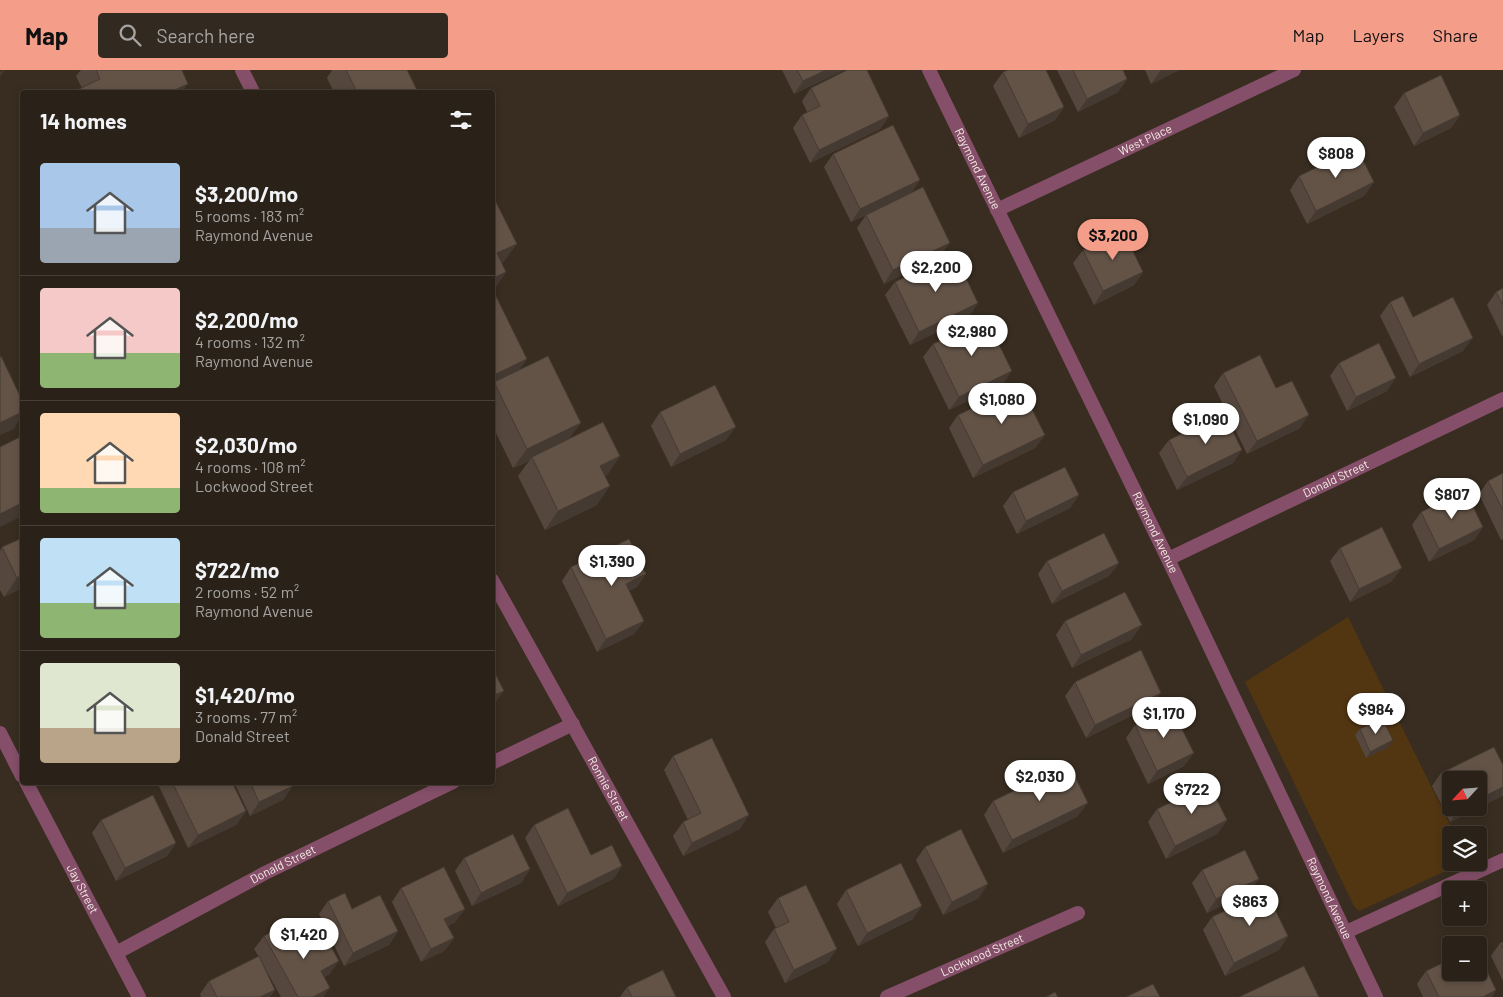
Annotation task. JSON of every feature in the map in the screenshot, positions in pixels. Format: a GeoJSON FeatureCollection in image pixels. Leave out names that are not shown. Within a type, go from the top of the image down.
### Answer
{"type":"FeatureCollection","features":[{"type":"Feature","properties":{"kind":"street"},"geometry":{"type":"LineString","coordinates":[[242,70],[252,90]]}},
{"type":"Feature","properties":{"kind":"street","name":"Raymond Avenue"},"geometry":{"type":"LineString","coordinates":[[930,70],[1168,559],[1376,997]]}},
{"type":"Feature","properties":{"kind":"street","name":"West Place"},"geometry":{"type":"LineString","coordinates":[[997,210],[1294,70]]}},
{"type":"Feature","properties":{"kind":"street","name":"Donald Street"},"geometry":{"type":"LineString","coordinates":[[1168,559],[1503,399]]}},
{"type":"Feature","properties":{"kind":"street","name":"Ronnie Street"},"geometry":{"type":"LineString","coordinates":[[495,585],[724,997]]}},
{"type":"Feature","properties":{"kind":"street"},"geometry":{"type":"LineString","coordinates":[[495,762],[573,724]]}},
{"type":"Feature","properties":{"kind":"street"},"geometry":{"type":"LineString","coordinates":[[0,733],[20,772]]}},
{"type":"Feature","properties":{"kind":"street","name":"Jay Street"},"geometry":{"type":"LineString","coordinates":[[28,785],[139,997]]}},
{"type":"Feature","properties":{"kind":"street","name":"Donald Street"},"geometry":{"type":"LineString","coordinates":[[116,954],[265,873],[447,785]]}},
{"type":"Feature","properties":{"kind":"street"},"geometry":{"type":"LineString","coordinates":[[1346,932],[1503,860]]}},
{"type":"Feature","properties":{"kind":"street","name":"Lockwood Street"},"geometry":{"type":"LineString","coordinates":[[886,997],[1078,913]]}},
{"type":"Feature","properties":{"kind":"shaded area"},"geometry":{"type":"Polygon","coordinates":[[[1348,617],[1442,809],[1442,816],[1446,816],[1451,826],[1442,826],[1442,871],[1446,871],[1359,911],[1354,906],[1245,682],[1348,617]]]}},
{"type":"Feature","properties":{"kind":"building"},"geometry":{"type":"Polygon","coordinates":[[[96,70],[182,70],[188,84],[174,90],[77,90],[100,79],[96,70]]]}},
{"type":"Feature","properties":{"kind":"building"},"geometry":{"type":"Polygon","coordinates":[[[346,70],[407,70],[417,90],[356,90],[346,70]]]}},
{"type":"Feature","properties":{"kind":"building"},"geometry":{"type":"Polygon","coordinates":[[[797,70],[826,70],[803,81],[797,70]]]}},
{"type":"Feature","properties":{"kind":"building"},"geometry":{"type":"Polygon","coordinates":[[[847,70],[867,70],[889,116],[819,150],[802,115],[820,106],[811,88],[847,70]]]}},
{"type":"Feature","properties":{"kind":"building"},"geometry":{"type":"Polygon","coordinates":[[[1008,70],[1046,70],[1064,107],[1028,124],[1003,72],[1008,70]]]}},
{"type":"Feature","properties":{"kind":"building"},"geometry":{"type":"Polygon","coordinates":[[[1073,70],[1123,70],[1127,79],[1087,99],[1073,70]]]}},
{"type":"Feature","properties":{"kind":"building"},"geometry":{"type":"Polygon","coordinates":[[[1441,75],[1460,115],[1423,133],[1404,93],[1441,75]]]}},
{"type":"Feature","properties":{"kind":"building"},"geometry":{"type":"Polygon","coordinates":[[[893,125],[920,180],[860,209],[833,154],[893,125]]]}},
{"type":"Feature","properties":{"kind":"building"},"geometry":{"type":"Polygon","coordinates":[[[1357,148],[1374,182],[1316,211],[1299,176],[1357,148]]]}},
{"type":"Feature","properties":{"kind":"building"},"geometry":{"type":"Polygon","coordinates":[[[923,187],[950,243],[893,270],[866,215],[923,187]]]}},
{"type":"Feature","properties":{"kind":"building"},"geometry":{"type":"Polygon","coordinates":[[[495,200],[517,244],[497,253],[506,272],[495,278],[495,200]]]}},
{"type":"Feature","properties":{"kind":"building"},"geometry":{"type":"Polygon","coordinates":[[[1123,230],[1143,272],[1103,291],[1083,250],[1123,230]]]}},
{"type":"Feature","properties":{"kind":"building"},"geometry":{"type":"Polygon","coordinates":[[[954,253],[978,303],[919,332],[895,282],[954,253]]]}},
{"type":"Feature","properties":{"kind":"building"},"geometry":{"type":"Polygon","coordinates":[[[1503,288],[1503,305],[1496,292],[1503,288]]]}},
{"type":"Feature","properties":{"kind":"building"},"geometry":{"type":"Polygon","coordinates":[[[495,294],[527,359],[495,375],[495,294]]]}},
{"type":"Feature","properties":{"kind":"building"},"geometry":{"type":"Polygon","coordinates":[[[1403,296],[1413,317],[1453,297],[1473,338],[1419,364],[1390,302],[1403,296]]]}},
{"type":"Feature","properties":{"kind":"building"},"geometry":{"type":"Polygon","coordinates":[[[986,318],[1012,371],[959,397],[933,344],[986,318]]]}},
{"type":"Feature","properties":{"kind":"building"},"geometry":{"type":"Polygon","coordinates":[[[1379,343],[1396,378],[1356,397],[1339,363],[1379,343]]]}},
{"type":"Feature","properties":{"kind":"building"},"geometry":{"type":"Polygon","coordinates":[[[1260,355],[1276,388],[1292,381],[1309,415],[1257,441],[1223,373],[1260,355]]]}},
{"type":"Feature","properties":{"kind":"building"},"geometry":{"type":"Polygon","coordinates":[[[548,356],[581,423],[527,449],[495,382],[548,356]]]}},
{"type":"Feature","properties":{"kind":"building"},"geometry":{"type":"Polygon","coordinates":[[[0,357],[20,396],[20,413],[0,423],[0,357]]]}},
{"type":"Feature","properties":{"kind":"building"},"geometry":{"type":"Polygon","coordinates":[[[715,385],[736,427],[680,454],[660,412],[715,385]]]}},
{"type":"Feature","properties":{"kind":"building"},"geometry":{"type":"Polygon","coordinates":[[[1020,385],[1045,435],[983,465],[958,415],[1020,385]]]}},
{"type":"Feature","properties":{"kind":"building"},"geometry":{"type":"Polygon","coordinates":[[[1224,413],[1242,450],[1187,477],[1169,440],[1224,413]]]}},
{"type":"Feature","properties":{"kind":"building"},"geometry":{"type":"Polygon","coordinates":[[[603,422],[620,456],[600,466],[610,486],[558,511],[532,457],[603,422]]]}},
{"type":"Feature","properties":{"kind":"building"},"geometry":{"type":"Polygon","coordinates":[[[20,437],[20,504],[0,514],[0,447],[20,437]]]}},
{"type":"Feature","properties":{"kind":"building"},"geometry":{"type":"Polygon","coordinates":[[[1065,467],[1079,495],[1026,521],[1013,492],[1065,467]]]}},
{"type":"Feature","properties":{"kind":"building"},"geometry":{"type":"Polygon","coordinates":[[[1503,473],[1503,510],[1488,481],[1503,473]]]}},
{"type":"Feature","properties":{"kind":"building"},"geometry":{"type":"Polygon","coordinates":[[[1465,490],[1483,527],[1439,549],[1421,512],[1465,490]]]}},
{"type":"Feature","properties":{"kind":"building"},"geometry":{"type":"Polygon","coordinates":[[[1382,527],[1402,568],[1359,589],[1340,548],[1382,527]]]}},
{"type":"Feature","properties":{"kind":"building"},"geometry":{"type":"Polygon","coordinates":[[[1104,533],[1119,563],[1062,591],[1047,561],[1104,533]]]}},
{"type":"Feature","properties":{"kind":"building"},"geometry":{"type":"Polygon","coordinates":[[[20,539],[20,576],[17,578],[2,547],[20,539]]]}},
{"type":"Feature","properties":{"kind":"building"},"geometry":{"type":"Polygon","coordinates":[[[629,539],[646,574],[626,584],[644,621],[606,639],[571,567],[629,539]]]}},
{"type":"Feature","properties":{"kind":"building"},"geometry":{"type":"Polygon","coordinates":[[[1125,592],[1142,625],[1081,655],[1065,621],[1125,592]]]}},
{"type":"Feature","properties":{"kind":"building"},"geometry":{"type":"Polygon","coordinates":[[[1141,650],[1161,693],[1095,725],[1075,682],[1141,650]]]}},
{"type":"Feature","properties":{"kind":"building"},"geometry":{"type":"Polygon","coordinates":[[[495,673],[504,691],[495,695],[495,673]]]}},
{"type":"Feature","properties":{"kind":"building"},"geometry":{"type":"Polygon","coordinates":[[[1171,707],[1194,753],[1157,771],[1135,725],[1171,707]]]}},
{"type":"Feature","properties":{"kind":"building"},"geometry":{"type":"Polygon","coordinates":[[[1382,718],[1393,740],[1370,752],[1360,729],[1382,718]]]}},
{"type":"Feature","properties":{"kind":"building"},"geometry":{"type":"Polygon","coordinates":[[[712,738],[749,815],[692,843],[683,822],[701,813],[673,756],[712,738]]]}},
{"type":"Feature","properties":{"kind":"building"},"geometry":{"type":"Polygon","coordinates":[[[1494,747],[1503,765],[1503,787],[1488,794],[1488,771],[1445,771],[1494,747]]]}},
{"type":"Feature","properties":{"kind":"building"},"geometry":{"type":"Polygon","coordinates":[[[1069,764],[1088,803],[1012,840],[993,801],[1069,764]]]}},
{"type":"Feature","properties":{"kind":"building"},"geometry":{"type":"Polygon","coordinates":[[[1209,784],[1227,820],[1175,846],[1157,809],[1209,784]]]}},
{"type":"Feature","properties":{"kind":"building"},"geometry":{"type":"Polygon","coordinates":[[[173,785],[233,785],[246,811],[198,835],[173,785]]]}},
{"type":"Feature","properties":{"kind":"building"},"geometry":{"type":"Polygon","coordinates":[[[251,785],[293,785],[293,786],[259,802],[251,785]]]}},
{"type":"Feature","properties":{"kind":"building"},"geometry":{"type":"Polygon","coordinates":[[[153,795],[176,843],[125,868],[101,820],[153,795]]]}},
{"type":"Feature","properties":{"kind":"building"},"geometry":{"type":"Polygon","coordinates":[[[568,808],[591,855],[612,845],[622,866],[567,893],[534,825],[568,808]]]}},
{"type":"Feature","properties":{"kind":"building"},"geometry":{"type":"Polygon","coordinates":[[[961,829],[988,884],[952,902],[925,847],[961,829]]]}},
{"type":"Feature","properties":{"kind":"building"},"geometry":{"type":"Polygon","coordinates":[[[513,834],[530,869],[481,893],[464,858],[513,834]]]}},
{"type":"Feature","properties":{"kind":"building"},"geometry":{"type":"Polygon","coordinates":[[[1245,850],[1259,879],[1216,899],[1202,870],[1245,850]]]}},
{"type":"Feature","properties":{"kind":"building"},"geometry":{"type":"Polygon","coordinates":[[[901,863],[922,906],[867,933],[846,890],[901,863]]]}},
{"type":"Feature","properties":{"kind":"building"},"geometry":{"type":"Polygon","coordinates":[[[444,867],[465,909],[444,919],[454,938],[431,949],[401,888],[444,867]]]}},
{"type":"Feature","properties":{"kind":"building"},"geometry":{"type":"Polygon","coordinates":[[[806,885],[837,949],[794,970],[774,929],[789,922],[778,898],[806,885]]]}},
{"type":"Feature","properties":{"kind":"building"},"geometry":{"type":"Polygon","coordinates":[[[1266,891],[1288,936],[1234,963],[1212,917],[1266,891]]]}},
{"type":"Feature","properties":{"kind":"building"},"geometry":{"type":"Polygon","coordinates":[[[345,893],[352,909],[380,895],[398,931],[353,953],[328,901],[345,893]]]}},
{"type":"Feature","properties":{"kind":"building"},"geometry":{"type":"Polygon","coordinates":[[[319,925],[339,961],[321,971],[330,988],[313,997],[298,997],[264,936],[280,927],[288,942],[319,925]]]}},
{"type":"Feature","properties":{"kind":"building"},"geometry":{"type":"Polygon","coordinates":[[[259,956],[275,990],[260,997],[217,997],[209,981],[259,956]]]}},
{"type":"Feature","properties":{"kind":"building"},"geometry":{"type":"Polygon","coordinates":[[[1442,963],[1442,981],[1487,981],[1487,971],[1496,990],[1483,997],[1439,997],[1426,971],[1442,963]]]}},
{"type":"Feature","properties":{"kind":"building"},"geometry":{"type":"Polygon","coordinates":[[[1304,966],[1319,997],[1239,997],[1304,966]]]}},
{"type":"Feature","properties":{"kind":"building"},"geometry":{"type":"Polygon","coordinates":[[[663,970],[676,997],[632,997],[627,987],[663,970]]]}},
{"type":"Feature","properties":{"kind":"building"},"geometry":{"type":"Polygon","coordinates":[[[1153,984],[1160,997],[1126,997],[1153,984]]]}},
{"type":"Feature","properties":{"kind":"building"},"geometry":{"type":"Polygon","coordinates":[[[1055,992],[1058,997],[1046,997],[1055,992]]]}}]}
